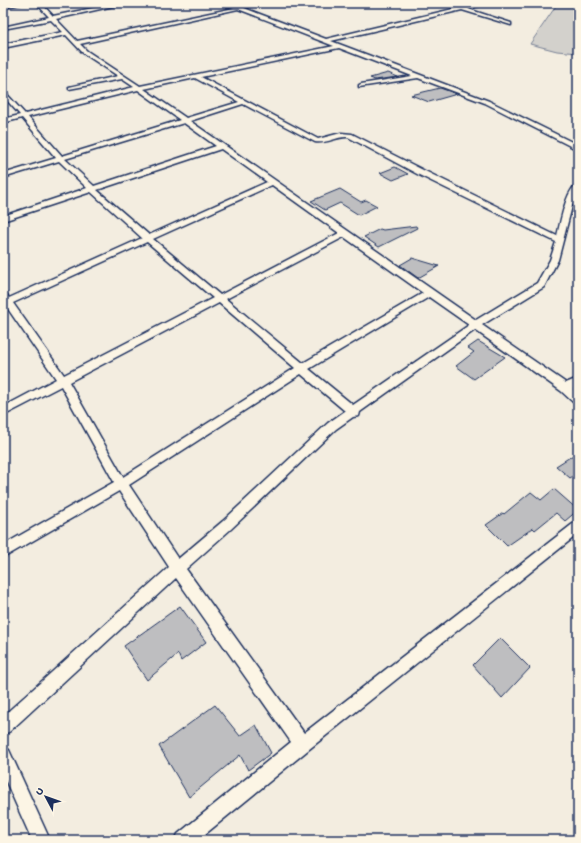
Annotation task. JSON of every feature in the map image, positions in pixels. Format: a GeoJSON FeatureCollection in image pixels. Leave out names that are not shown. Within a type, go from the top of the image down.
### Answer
{"type":"FeatureCollection","features":[{"type":"Feature","properties":{"kind":"street"},"geometry":{"type":"LineString","coordinates":[[3,7],[22,3]]}},
{"type":"Feature","properties":{"kind":"street"},"geometry":{"type":"LineString","coordinates":[[38,3],[76,43],[92,57],[185,120],[429,292],[565,388],[578,400]]}},
{"type":"Feature","properties":{"kind":"street"},"geometry":{"type":"LineString","coordinates":[[3,28],[51,17],[126,3]]}},
{"type":"Feature","properties":{"kind":"street"},"geometry":{"type":"LineString","coordinates":[[226,3],[487,102],[578,148]]}},
{"type":"Feature","properties":{"kind":"street"},"geometry":{"type":"LineString","coordinates":[[76,43],[261,3]]}},
{"type":"Feature","properties":{"kind":"street"},"geometry":{"type":"LineString","coordinates":[[446,3],[509,24]]}},
{"type":"Feature","properties":{"kind":"street"},"geometry":{"type":"LineString","coordinates":[[325,41],[486,3]]}},
{"type":"Feature","properties":{"kind":"street"},"geometry":{"type":"LineString","coordinates":[[79,7],[84,11]]}},
{"type":"Feature","properties":{"kind":"street"},"geometry":{"type":"LineString","coordinates":[[3,46],[67,33]]}},
{"type":"Feature","properties":{"kind":"street"},"geometry":{"type":"LineString","coordinates":[[3,121],[139,88],[339,46]]}},
{"type":"Feature","properties":{"kind":"street"},"geometry":{"type":"LineString","coordinates":[[197,76],[317,141],[323,141],[343,134],[350,135],[422,173],[560,241]]}},
{"type":"Feature","properties":{"kind":"street"},"geometry":{"type":"LineString","coordinates":[[361,86],[419,76]]}},
{"type":"Feature","properties":{"kind":"street"},"geometry":{"type":"LineString","coordinates":[[71,88],[123,77]]}},
{"type":"Feature","properties":{"kind":"street"},"geometry":{"type":"LineString","coordinates":[[3,92],[60,158],[92,189],[147,238],[354,412]]}},
{"type":"Feature","properties":{"kind":"street"},"geometry":{"type":"LineString","coordinates":[[3,176],[244,102]]}},
{"type":"Feature","properties":{"kind":"street"},"geometry":{"type":"LineString","coordinates":[[3,219],[222,146]]}},
{"type":"Feature","properties":{"kind":"street"},"geometry":{"type":"LineString","coordinates":[[273,182],[4,300],[63,381],[121,484],[177,568],[302,744]]}},
{"type":"Feature","properties":{"kind":"street"},"geometry":{"type":"LineString","coordinates":[[3,726],[177,568],[227,525],[332,426],[354,412],[475,325],[541,285],[550,270],[560,241],[568,206],[578,186]]}},
{"type":"Feature","properties":{"kind":"street"},"geometry":{"type":"LineString","coordinates":[[3,412],[345,233]]}},
{"type":"Feature","properties":{"kind":"street"},"geometry":{"type":"LineString","coordinates":[[3,552],[121,484],[301,369],[429,292]]}},
{"type":"Feature","properties":{"kind":"street"},"geometry":{"type":"LineString","coordinates":[[565,388],[578,382]]}},
{"type":"Feature","properties":{"kind":"street"},"geometry":{"type":"LineString","coordinates":[[184,840],[302,744],[578,527]]}},
{"type":"Feature","properties":{"kind":"street"},"geometry":{"type":"LineString","coordinates":[[3,756],[41,840]]}},
{"type":"Feature","properties":{"kind":"shaded area"},"geometry":{"type":"Polygon","coordinates":[[[558,3],[578,3],[578,53],[557,51],[530,44],[558,3]]]}},
{"type":"Feature","properties":{"kind":"building"},"geometry":{"type":"Polygon","coordinates":[[[388,73],[398,77],[375,80],[370,78],[388,73]]]}},
{"type":"Feature","properties":{"kind":"building"},"geometry":{"type":"Polygon","coordinates":[[[440,88],[457,94],[429,102],[411,95],[440,88]]]}},
{"type":"Feature","properties":{"kind":"building"},"geometry":{"type":"Polygon","coordinates":[[[395,167],[408,174],[393,180],[380,173],[395,167]]]}},
{"type":"Feature","properties":{"kind":"building"},"geometry":{"type":"Polygon","coordinates":[[[340,189],[361,202],[366,200],[377,206],[359,215],[340,203],[325,210],[311,201],[340,189]]]}},
{"type":"Feature","properties":{"kind":"building"},"geometry":{"type":"Polygon","coordinates":[[[416,226],[417,228],[379,247],[364,237],[380,229],[383,230],[416,226]]]}},
{"type":"Feature","properties":{"kind":"building"},"geometry":{"type":"Polygon","coordinates":[[[412,258],[439,266],[418,278],[400,265],[412,258]]]}},
{"type":"Feature","properties":{"kind":"building"},"geometry":{"type":"Polygon","coordinates":[[[478,341],[505,357],[474,379],[456,366],[474,352],[468,348],[478,341]]]}},
{"type":"Feature","properties":{"kind":"building"},"geometry":{"type":"Polygon","coordinates":[[[578,452],[578,473],[570,478],[556,466],[578,452]]]}},
{"type":"Feature","properties":{"kind":"building"},"geometry":{"type":"Polygon","coordinates":[[[554,489],[578,510],[565,521],[556,513],[535,530],[533,528],[507,546],[486,525],[503,513],[504,514],[531,492],[541,500],[554,489]]]}},
{"type":"Feature","properties":{"kind":"building"},"geometry":{"type":"Polygon","coordinates":[[[180,606],[206,642],[181,661],[178,654],[147,680],[124,646],[180,606]]]}},
{"type":"Feature","properties":{"kind":"building"},"geometry":{"type":"Polygon","coordinates":[[[500,638],[530,668],[502,698],[473,665],[500,638]]]}},
{"type":"Feature","properties":{"kind":"building"},"geometry":{"type":"Polygon","coordinates":[[[215,705],[240,736],[256,725],[271,753],[248,770],[240,755],[189,797],[159,746],[215,705]]]}}]}
